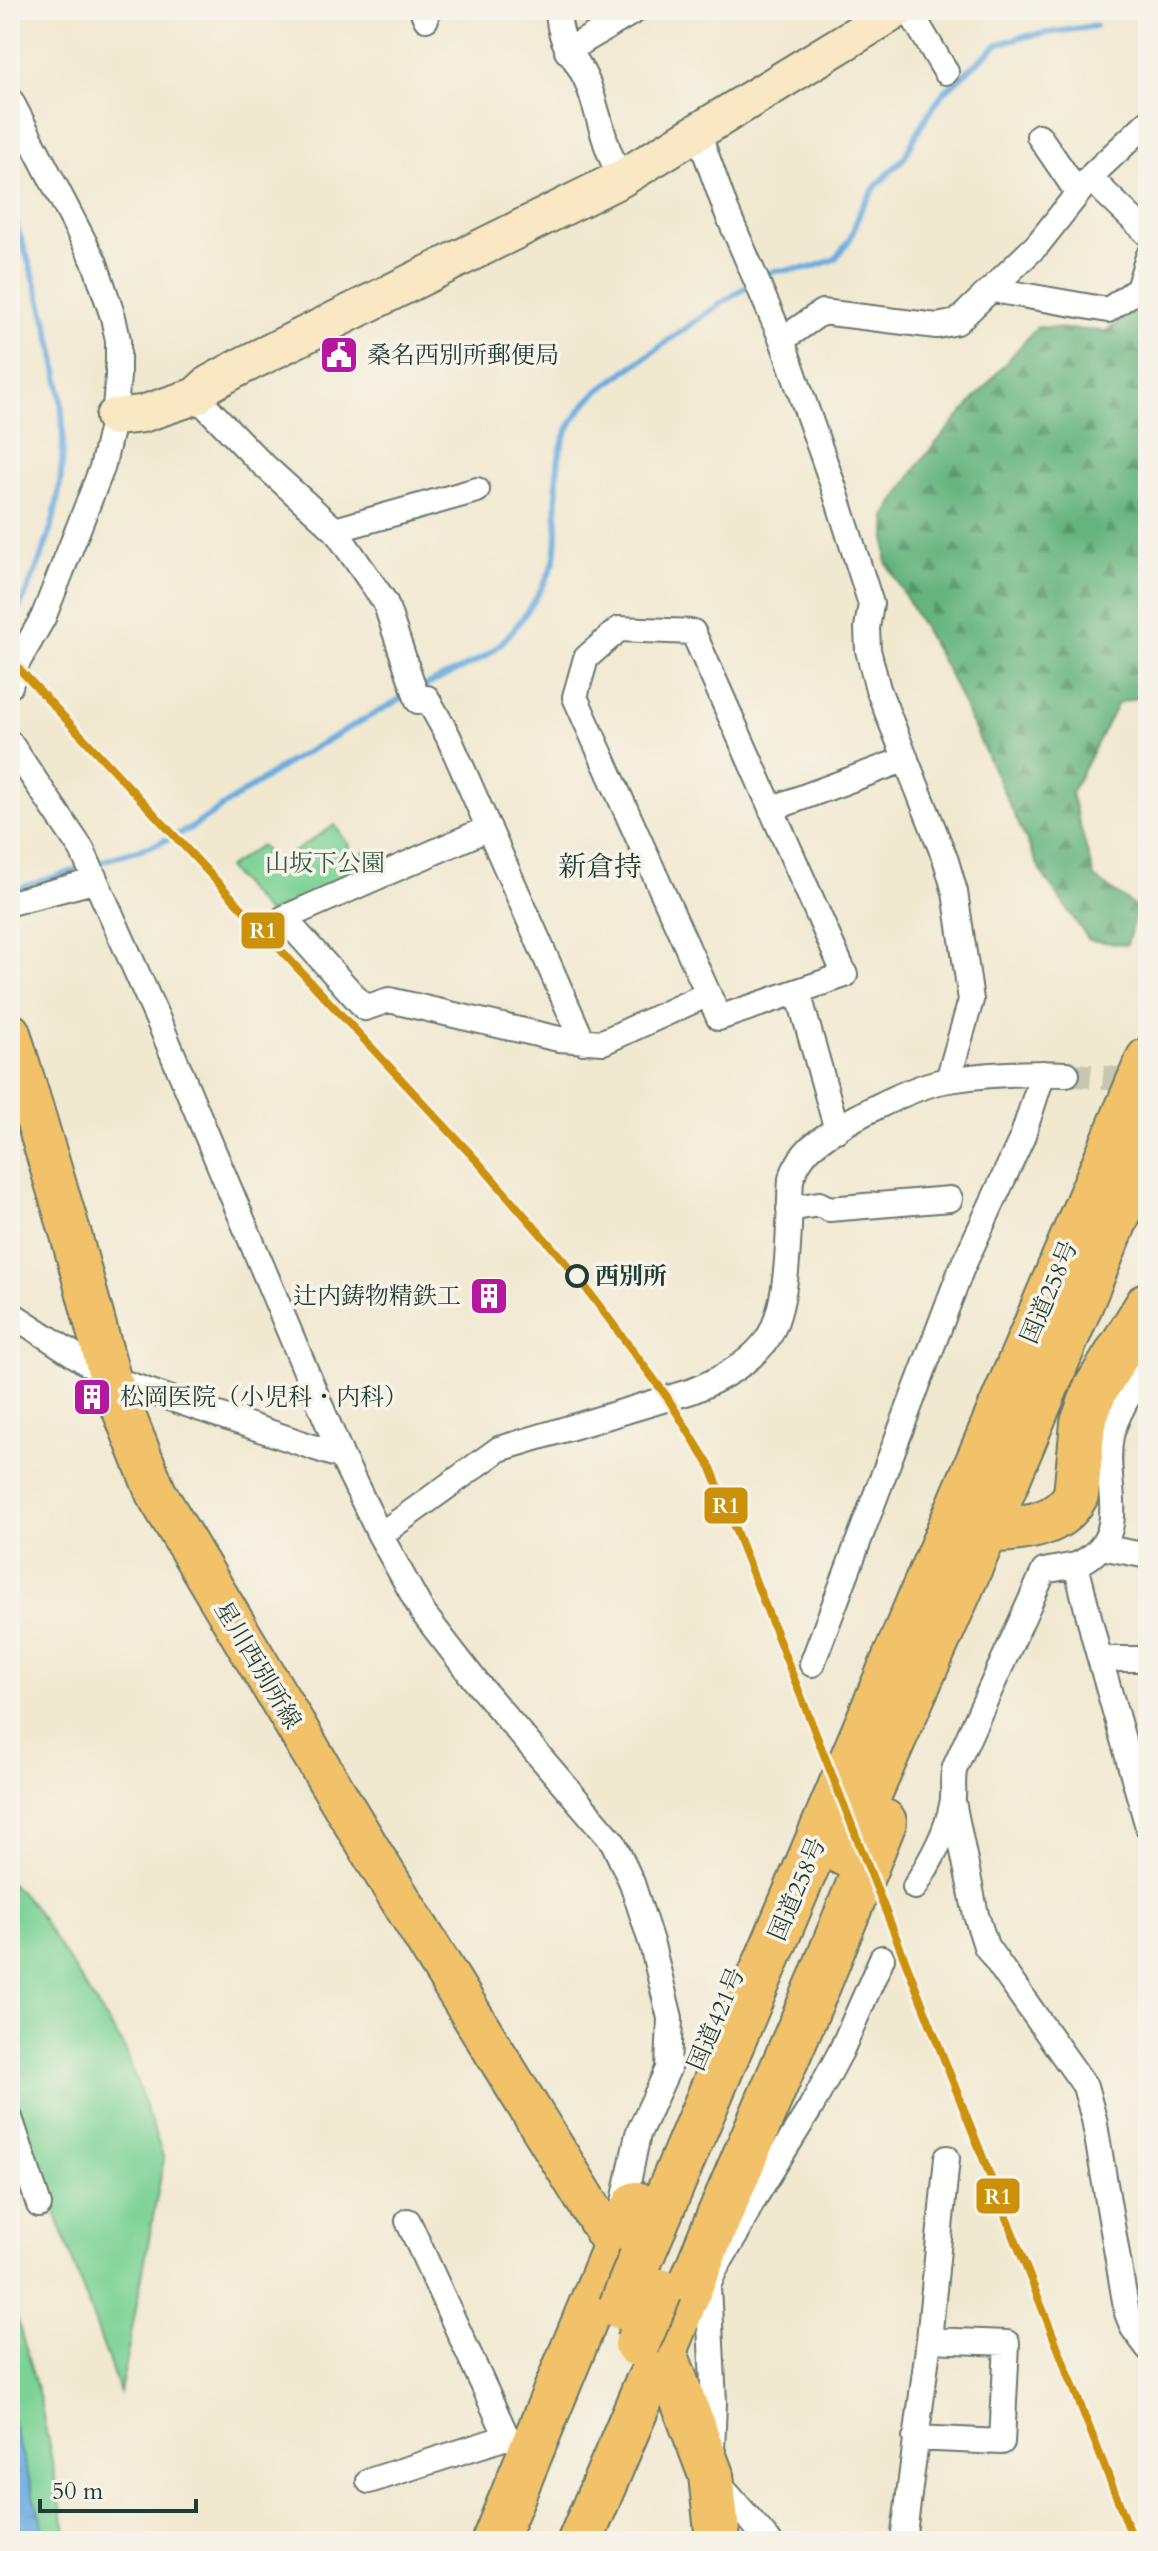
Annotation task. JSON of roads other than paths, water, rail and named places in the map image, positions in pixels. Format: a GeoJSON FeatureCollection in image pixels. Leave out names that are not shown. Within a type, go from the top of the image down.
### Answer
{"type":"FeatureCollection","features":[{"type":"Feature","properties":{"kind":"highway","name":"国道258号"},"geometry":{"type":"LineString","coordinates":[[521,2541],[640,2299],[848,1832],[910,1664],[1148,1060]]}},
{"type":"Feature","properties":{"kind":"highway","name":"国道258号"},"geometry":{"type":"LineString","coordinates":[[848,1832],[845,1748],[910,1664],[986,1531],[1148,1142]]}},
{"type":"Feature","properties":{"kind":"highway"},"geometry":{"type":"LineString","coordinates":[[986,1531],[1043,1524],[1059,1516],[1071,1503],[1077,1485],[1083,1423],[1095,1390],[1148,1304]]}},
{"type":"Feature","properties":{"kind":"highway"},"geometry":{"type":"LineString","coordinates":[[494,2541],[520,2443],[640,2299],[711,2235],[848,1832]]}},
{"type":"Feature","properties":{"kind":"highway","name":"国道258号"},"geometry":{"type":"LineString","coordinates":[[552,2541],[640,2299]]}},
{"type":"Feature","properties":{"kind":"highway"},"geometry":{"type":"LineString","coordinates":[[640,2299],[711,2475],[718,2541]]}},
{"type":"Feature","properties":{"kind":"highway"},"geometry":{"type":"LineString","coordinates":[[580,2541],[645,2388],[640,2299]]}},
{"type":"Feature","properties":{"kind":"main road","name":"星川西別所線"},"geometry":{"type":"LineString","coordinates":[[10,1033],[110,1378],[156,1493],[640,2299]]}},
{"type":"Feature","properties":{"kind":"street"},"geometry":{"type":"LineString","coordinates":[[558,10],[560,33],[587,84],[612,163],[622,178]]}},
{"type":"Feature","properties":{"kind":"street"},"geometry":{"type":"LineString","coordinates":[[567,51],[636,10]]}},
{"type":"Feature","properties":{"kind":"street"},"geometry":{"type":"LineString","coordinates":[[114,417],[142,414],[196,396],[209,384],[238,368],[622,178],[897,10]]}},
{"type":"Feature","properties":{"kind":"street"},"geometry":{"type":"LineString","coordinates":[[909,10],[946,72]]}},
{"type":"Feature","properties":{"kind":"street"},"geometry":{"type":"LineString","coordinates":[[10,99],[95,263],[118,340],[114,417],[102,468],[43,618],[16,665],[10,686]]}},
{"type":"Feature","properties":{"kind":"street"},"geometry":{"type":"LineString","coordinates":[[782,340],[822,312],[947,325],[957,322],[1038,244],[1084,186],[1148,122]]}},
{"type":"Feature","properties":{"kind":"street"},"geometry":{"type":"LineString","coordinates":[[698,132],[726,210],[782,340],[834,488],[871,604],[867,628],[868,650],[878,689],[946,861],[955,892],[971,1000],[948,1080]]}},
{"type":"Feature","properties":{"kind":"street"},"geometry":{"type":"LineString","coordinates":[[1039,136],[1084,186],[1148,234]]}},
{"type":"Feature","properties":{"kind":"street"},"geometry":{"type":"LineString","coordinates":[[993,290],[1108,310],[1138,289],[1148,257]]}},
{"type":"Feature","properties":{"kind":"street"},"geometry":{"type":"LineString","coordinates":[[196,396],[256,458],[335,530],[385,602],[418,693],[448,736],[583,1042]]}},
{"type":"Feature","properties":{"kind":"street"},"geometry":{"type":"LineString","coordinates":[[335,530],[477,490]]}},
{"type":"Feature","properties":{"kind":"street"},"geometry":{"type":"LineString","coordinates":[[619,629],[693,632],[771,809],[845,975],[719,1018],[575,697],[586,658],[619,629]]}},
{"type":"Feature","properties":{"kind":"street"},"geometry":{"type":"LineString","coordinates":[[10,743],[82,853],[168,1044],[342,1457],[380,1535],[423,1613],[477,1683],[613,1842],[632,1883],[652,1945],[670,2018],[668,2069],[638,2134],[640,2299]]}},
{"type":"Feature","properties":{"kind":"street"},"geometry":{"type":"LineString","coordinates":[[771,809],[906,759]]}},
{"type":"Feature","properties":{"kind":"street"},"geometry":{"type":"LineString","coordinates":[[489,828],[284,918],[365,1008],[389,1000],[583,1042],[603,1042],[708,994]]}},
{"type":"Feature","properties":{"kind":"street"},"geometry":{"type":"LineString","coordinates":[[10,903],[94,880]]}},
{"type":"Feature","properties":{"kind":"street"},"geometry":{"type":"LineString","coordinates":[[798,992],[837,1130]]}},
{"type":"Feature","properties":{"kind":"street"},"geometry":{"type":"LineString","coordinates":[[380,1535],[499,1449],[692,1391],[715,1382],[734,1369],[768,1338],[777,1315],[784,1289],[791,1179],[809,1149],[837,1130],[918,1088],[948,1080],[1055,1074],[961,1270],[812,1664]]}},
{"type":"Feature","properties":{"kind":"street"},"geometry":{"type":"LineString","coordinates":[[789,1209],[819,1204],[829,1209],[950,1199]]}},
{"type":"Feature","properties":{"kind":"street"},"geometry":{"type":"LineString","coordinates":[[10,1313],[110,1378],[342,1457]]}},
{"type":"Feature","properties":{"kind":"street"},"geometry":{"type":"LineString","coordinates":[[1148,1363],[1112,1433],[1109,1451],[1113,1522],[1109,1535],[1092,1558],[1076,1565],[1044,1571],[976,1716],[952,1778],[953,1802],[976,1915],[986,1946],[1085,2086],[1094,2119],[1127,2313],[1133,2328],[1148,2348]]}},
{"type":"Feature","properties":{"kind":"street"},"geometry":{"type":"LineString","coordinates":[[1101,1547],[1148,1556]]}},
{"type":"Feature","properties":{"kind":"street"},"geometry":{"type":"LineString","coordinates":[[1076,1565],[1148,1827]]}},
{"type":"Feature","properties":{"kind":"street"},"geometry":{"type":"LineString","coordinates":[[1100,1659],[1148,1659]]}},
{"type":"Feature","properties":{"kind":"street"},"geometry":{"type":"LineString","coordinates":[[915,1887],[941,1842],[953,1802]]}},
{"type":"Feature","properties":{"kind":"street"},"geometry":{"type":"LineString","coordinates":[[769,2541],[711,2475],[714,2402],[708,2286],[752,2202],[811,2107],[841,2051],[882,1958]]}},
{"type":"Feature","properties":{"kind":"street"},"geometry":{"type":"LineString","coordinates":[[10,2118],[39,2205]]}},
{"type":"Feature","properties":{"kind":"street"},"geometry":{"type":"LineString","coordinates":[[903,2541],[929,2340],[947,2158]]}},
{"type":"Feature","properties":{"kind":"street"},"geometry":{"type":"LineString","coordinates":[[369,2481],[520,2443],[408,2221]]}},
{"type":"Feature","properties":{"kind":"street"},"geometry":{"type":"LineString","coordinates":[[915,2438],[1002,2442],[1007,2343],[929,2340]]}},
{"type":"Feature","properties":{"kind":"water"},"geometry":{"type":"Polygon","coordinates":[[[10,2414],[46,2537],[47,2541],[10,2541],[10,2414]]]}},
{"type":"Feature","properties":{"kind":"waterway"},"geometry":{"type":"LineString","coordinates":[[763,277],[774,271],[810,268],[835,259],[850,239],[862,207],[876,186],[904,158],[943,93],[998,44],[1021,37],[1095,26]]}},
{"type":"Feature","properties":{"kind":"waterway"},"geometry":{"type":"LineString","coordinates":[[10,207],[36,284],[56,361],[63,440],[61,480],[53,521],[10,628]]}},
{"type":"Feature","properties":{"kind":"waterway"},"geometry":{"type":"LineString","coordinates":[[419,689],[495,649],[525,615],[541,588],[556,551],[560,455],[567,432],[583,406],[614,379],[750,285]]}},
{"type":"Feature","properties":{"kind":"waterway"},"geometry":{"type":"LineString","coordinates":[[93,864],[157,844],[191,828],[289,762],[409,694]]}},
{"type":"Feature","properties":{"kind":"waterway"},"geometry":{"type":"LineString","coordinates":[[17,889],[83,868]]}},
{"type":"Feature","properties":{"kind":"tunnel"},"geometry":{"type":"LineString","coordinates":[[1067,1074],[1148,1082]]}},
{"type":"Feature","properties":{"kind":"place","name":"桑名西別所郵便局"},"geometry":{"type":"Point","coordinates":[339,355]}},
{"type":"Feature","properties":{"kind":"place","name":"西別所"},"geometry":{"type":"Point","coordinates":[577,1276]}},
{"type":"Feature","properties":{"kind":"place","name":"辻内鋳物精鉄工"},"geometry":{"type":"Point","coordinates":[489,1296]}},
{"type":"Feature","properties":{"kind":"place","name":"松岡医院（小児科・内科）"},"geometry":{"type":"Point","coordinates":[92,1397]}},
{"type":"Feature","properties":{"kind":"district","name":"新倉持"},"geometry":{"type":"Point","coordinates":[600,866]}},
{"type":"Feature","properties":{"kind":"park label","name":"山坂下公園"},"geometry":{"type":"Point","coordinates":[325,863]}}]}
